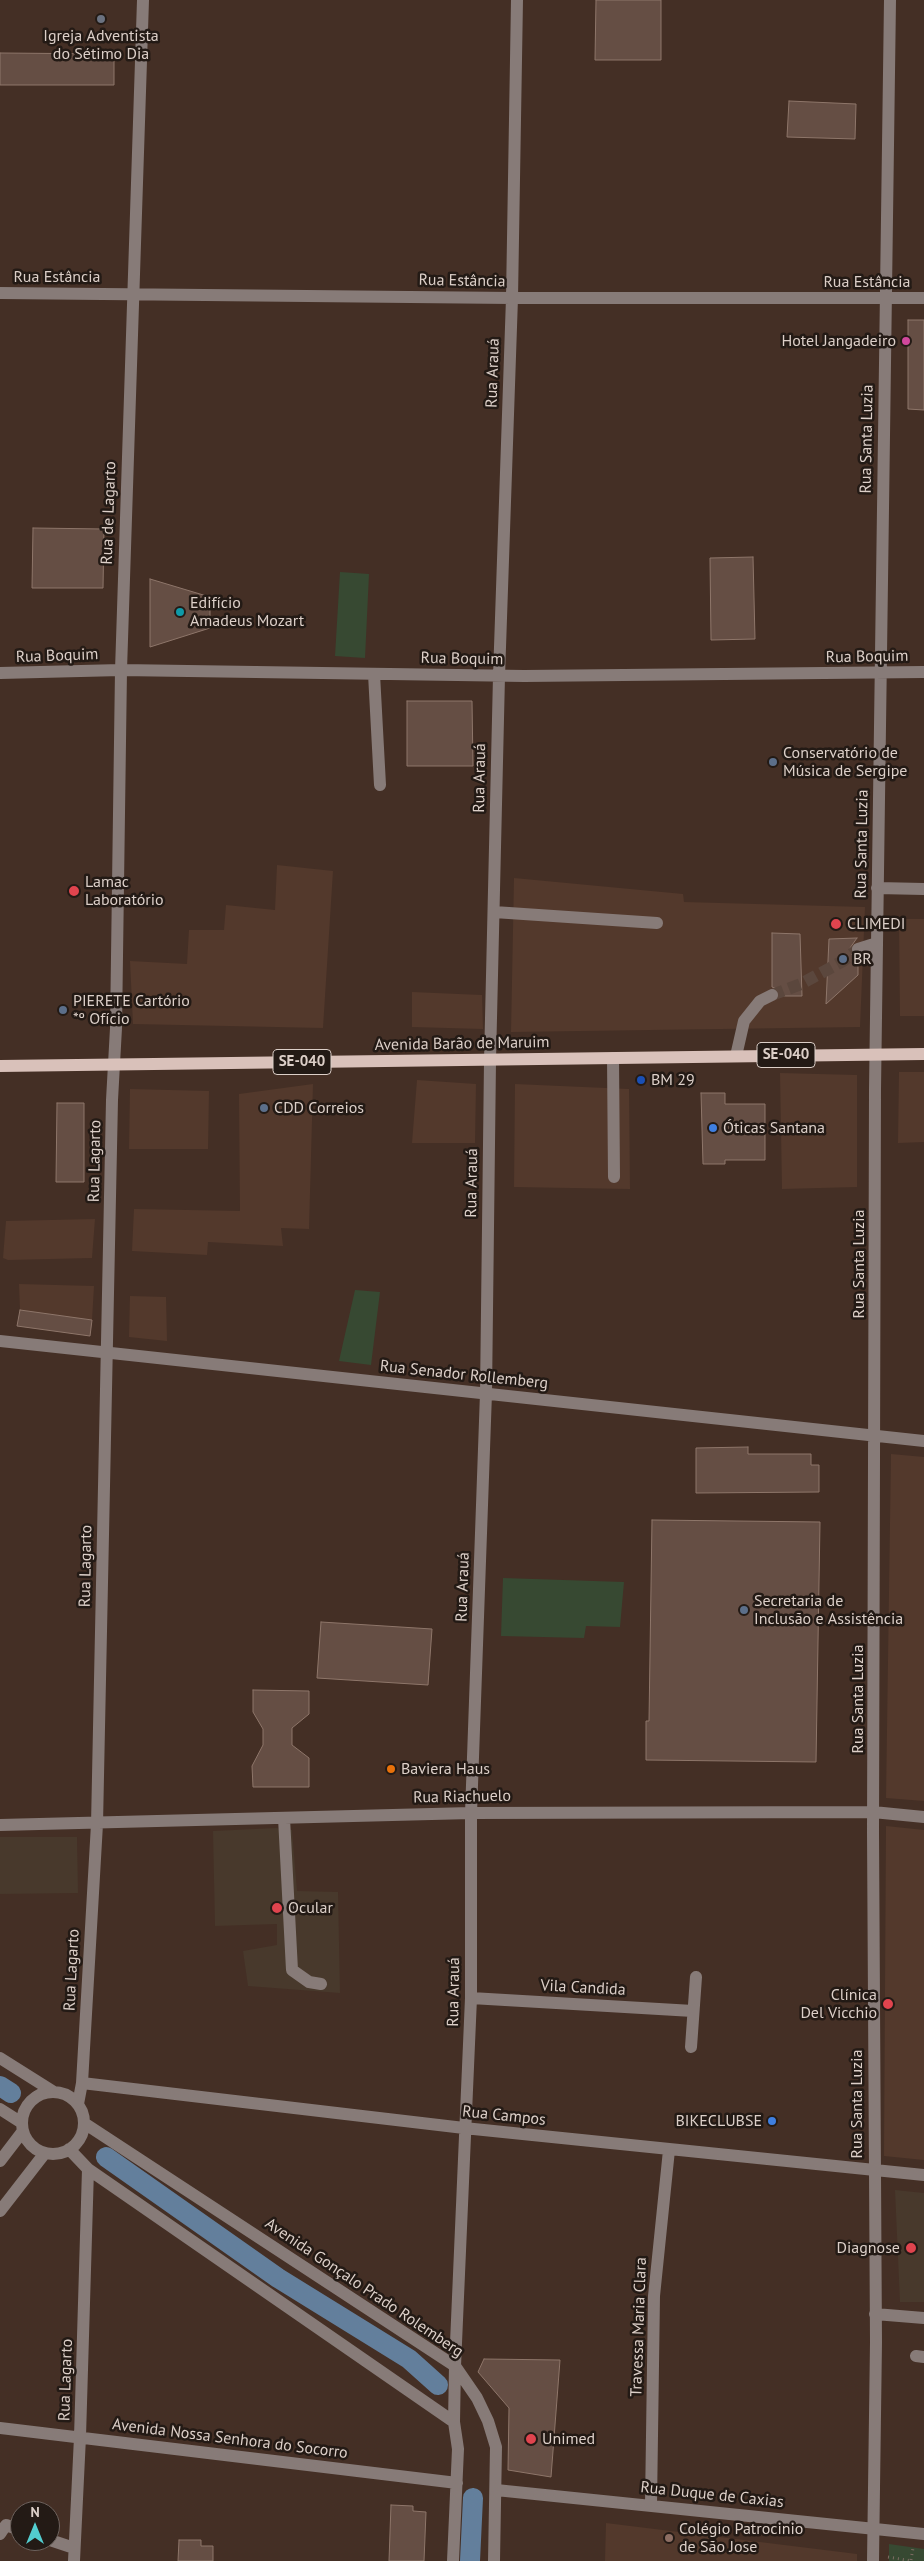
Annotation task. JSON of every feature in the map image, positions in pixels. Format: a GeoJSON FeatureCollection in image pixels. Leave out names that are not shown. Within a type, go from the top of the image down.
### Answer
{"type":"FeatureCollection","features":[{"type":"Feature","properties":{"kind":"main road","name":"Avenida Barão de Maruim"},"geometry":{"type":"LineString","coordinates":[[0,1066],[924,1054]]}},
{"type":"Feature","properties":{"kind":"street","name":"Rua de Lagarto"},"geometry":{"type":"LineString","coordinates":[[116,1028],[120,670],[143,0]]}},
{"type":"Feature","properties":{"kind":"street","name":"Rua Arauá"},"geometry":{"type":"LineString","coordinates":[[454,2422],[464,2128],[471,1998],[471,1813],[486,1393],[490,1061],[499,676],[512,298],[517,0]]}},
{"type":"Feature","properties":{"kind":"street","name":"Rua Santa Luzia"},"geometry":{"type":"LineString","coordinates":[[873,2558],[875,2314],[873,1812],[875,1054],[890,0]]}},
{"type":"Feature","properties":{"kind":"street","name":"Rua Estância"},"geometry":{"type":"LineString","coordinates":[[0,293],[512,298],[924,298]]}},
{"type":"Feature","properties":{"kind":"street","name":"Rua Boquim"},"geometry":{"type":"LineString","coordinates":[[0,674],[120,670],[499,676],[924,672]]}},
{"type":"Feature","properties":{"kind":"street"},"geometry":{"type":"LineString","coordinates":[[374,674],[380,785]]}},
{"type":"Feature","properties":{"kind":"street"},"geometry":{"type":"LineString","coordinates":[[877,888],[924,889]]}},
{"type":"Feature","properties":{"kind":"street"},"geometry":{"type":"LineString","coordinates":[[494,912],[657,923]]}},
{"type":"Feature","properties":{"kind":"street"},"geometry":{"type":"LineString","coordinates":[[858,949],[877,943]]}},
{"type":"Feature","properties":{"kind":"street"},"geometry":{"type":"LineString","coordinates":[[736,1056],[744,1021],[760,1001],[772,995]]}},
{"type":"Feature","properties":{"kind":"street","name":"Rua Lagarto"},"geometry":{"type":"LineString","coordinates":[[78,2104],[82,2083],[97,1824],[116,1028]]}},
{"type":"Feature","properties":{"kind":"street"},"geometry":{"type":"LineString","coordinates":[[612,1058],[614,1177]]}},
{"type":"Feature","properties":{"kind":"street","name":"Rua Senador Rollemberg"},"geometry":{"type":"LineString","coordinates":[[0,1342],[924,1440]]}},
{"type":"Feature","properties":{"kind":"street","name":"Rua Riachuelo"},"geometry":{"type":"LineString","coordinates":[[0,1825],[471,1813],[873,1812],[924,1817]]}},
{"type":"Feature","properties":{"kind":"street"},"geometry":{"type":"LineString","coordinates":[[284,1818],[292,1970],[309,1982],[321,1984]]}},
{"type":"Feature","properties":{"kind":"street"},"geometry":{"type":"LineString","coordinates":[[691,2046],[696,1977]]}},
{"type":"Feature","properties":{"kind":"street","name":"Vila Candida"},"geometry":{"type":"LineString","coordinates":[[471,1998],[693,2011]]}},
{"type":"Feature","properties":{"kind":"street"},"geometry":{"type":"LineString","coordinates":[[0,2058],[54,2092],[67,2095],[78,2104],[84,2123],[80,2138],[69,2149],[58,2153],[45,2153],[31,2144],[22,2127],[0,2109]]}},
{"type":"Feature","properties":{"kind":"street","name":"Rua Campos"},"geometry":{"type":"LineString","coordinates":[[82,2083],[464,2128],[668,2150],[874,2168],[924,2175]]}},
{"type":"Feature","properties":{"kind":"street"},"geometry":{"type":"LineString","coordinates":[[0,2161],[22,2127],[24,2111],[31,2101],[41,2094],[54,2092]]}},
{"type":"Feature","properties":{"kind":"street","name":"Avenida Gonçalo Prado Rolemberg"},"geometry":{"type":"LineString","coordinates":[[84,2123],[455,2366],[477,2398],[488,2421],[496,2447],[494,2561]]}},
{"type":"Feature","properties":{"kind":"street"},"geometry":{"type":"LineString","coordinates":[[69,2149],[88,2169],[454,2422],[458,2449],[453,2561]]}},
{"type":"Feature","properties":{"kind":"street","name":"Travessa Maria Clara"},"geometry":{"type":"LineString","coordinates":[[651,2505],[654,2296],[668,2150]]}},
{"type":"Feature","properties":{"kind":"street"},"geometry":{"type":"LineString","coordinates":[[0,2211],[45,2153]]}},
{"type":"Feature","properties":{"kind":"street","name":"Rua Lagarto"},"geometry":{"type":"LineString","coordinates":[[74,2554],[80,2437],[88,2169]]}},
{"type":"Feature","properties":{"kind":"street"},"geometry":{"type":"LineString","coordinates":[[875,2314],[924,2318]]}},
{"type":"Feature","properties":{"kind":"street","name":"Avenida Nossa Senhora do Socorro"},"geometry":{"type":"LineString","coordinates":[[0,2428],[457,2483]]}},
{"type":"Feature","properties":{"kind":"street","name":"Rua Duque de Caxias"},"geometry":{"type":"LineString","coordinates":[[496,2490],[924,2534]]}},
{"type":"Feature","properties":{"kind":"street"},"geometry":{"type":"LineString","coordinates":[[0,2534],[6,2525],[10,2526]]}},
{"type":"Feature","properties":{"kind":"street"},"geometry":{"type":"LineString","coordinates":[[60,2546],[74,2554]]}},
{"type":"Feature","properties":{"kind":"path"},"geometry":{"type":"LineString","coordinates":[[873,2558],[912,2561]]}},
{"type":"Feature","properties":{"kind":"shaded area"},"geometry":{"type":"Polygon","coordinates":[[[277,865],[333,871],[323,1028],[133,1024],[130,961],[187,964],[189,930],[224,930],[226,905],[275,910],[277,865]]]}},
{"type":"Feature","properties":{"kind":"shaded area"},"geometry":{"type":"Polygon","coordinates":[[[514,878],[683,894],[684,902],[865,907],[860,1027],[511,1032],[514,878]]]}},
{"type":"Feature","properties":{"kind":"shaded area"},"geometry":{"type":"Polygon","coordinates":[[[899,919],[924,919],[924,1016],[900,1016],[899,919]]]}},
{"type":"Feature","properties":{"kind":"shaded area"},"geometry":{"type":"Polygon","coordinates":[[[412,992],[482,995],[483,1029],[412,1027],[412,992]]]}},
{"type":"Feature","properties":{"kind":"shaded area"},"geometry":{"type":"Polygon","coordinates":[[[899,1072],[924,1072],[924,1142],[898,1143],[899,1072]]]}},
{"type":"Feature","properties":{"kind":"shaded area"},"geometry":{"type":"Polygon","coordinates":[[[780,1073],[857,1075],[857,1187],[782,1189],[780,1073]]]}},
{"type":"Feature","properties":{"kind":"shaded area"},"geometry":{"type":"Polygon","coordinates":[[[417,1080],[476,1084],[475,1143],[412,1143],[417,1080]]]}},
{"type":"Feature","properties":{"kind":"shaded area"},"geometry":{"type":"Polygon","coordinates":[[[313,1084],[309,1229],[281,1228],[283,1246],[208,1242],[207,1255],[132,1251],[134,1209],[240,1211],[239,1094],[313,1084]]]}},
{"type":"Feature","properties":{"kind":"shaded area"},"geometry":{"type":"Polygon","coordinates":[[[515,1084],[629,1089],[630,1189],[514,1187],[515,1084]]]}},
{"type":"Feature","properties":{"kind":"shaded area"},"geometry":{"type":"Polygon","coordinates":[[[130,1089],[209,1091],[208,1149],[129,1149],[130,1089]]]}},
{"type":"Feature","properties":{"kind":"shaded area"},"geometry":{"type":"Polygon","coordinates":[[[95,1219],[92,1258],[8,1260],[3,1258],[6,1221],[95,1219]]]}},
{"type":"Feature","properties":{"kind":"shaded area"},"geometry":{"type":"Polygon","coordinates":[[[19,1284],[94,1286],[92,1320],[20,1310],[19,1284]]]}},
{"type":"Feature","properties":{"kind":"shaded area"},"geometry":{"type":"Polygon","coordinates":[[[130,1296],[166,1297],[167,1341],[129,1337],[130,1296]]]}},
{"type":"Feature","properties":{"kind":"shaded area"},"geometry":{"type":"Polygon","coordinates":[[[891,1454],[924,1457],[924,1801],[886,1798],[891,1454]]]}},
{"type":"Feature","properties":{"kind":"shaded area"},"geometry":{"type":"Polygon","coordinates":[[[886,1826],[924,1830],[924,2160],[884,2156],[886,1826]]]}},
{"type":"Feature","properties":{"kind":"shaded area","name":"Ocular"},"geometry":{"type":"Polygon","coordinates":[[[276,1828],[292,1830],[297,1891],[338,1892],[340,1993],[248,1986],[243,1951],[277,1945],[277,1924],[215,1926],[213,1831],[276,1828]]]}},
{"type":"Feature","properties":{"kind":"shaded area"},"geometry":{"type":"Polygon","coordinates":[[[0,1837],[77,1837],[78,1893],[0,1894],[0,1837]]]}},
{"type":"Feature","properties":{"kind":"shaded area","name":"Diagnose"},"geometry":{"type":"Polygon","coordinates":[[[895,2190],[924,2193],[924,2302],[900,2302],[895,2190]]]}},
{"type":"Feature","properties":{"kind":"shaded area","name":"Colégio Patrocinio de São Jose"},"geometry":{"type":"Polygon","coordinates":[[[606,2523],[857,2554],[857,2561],[605,2561],[606,2523]]]}},
{"type":"Feature","properties":{"kind":"green space"},"geometry":{"type":"Polygon","coordinates":[[[340,572],[369,574],[365,658],[335,656],[340,572]]]}},
{"type":"Feature","properties":{"kind":"green space"},"geometry":{"type":"Polygon","coordinates":[[[355,1290],[380,1292],[371,1365],[339,1361],[355,1290]]]}},
{"type":"Feature","properties":{"kind":"green space"},"geometry":{"type":"Polygon","coordinates":[[[503,1578],[624,1582],[620,1627],[586,1626],[584,1638],[501,1636],[503,1578]]]}},
{"type":"Feature","properties":{"kind":"green space"},"geometry":{"type":"Polygon","coordinates":[[[889,2544],[924,2549],[924,2561],[889,2561],[889,2544]]]}},
{"type":"Feature","properties":{"kind":"building"},"geometry":{"type":"Polygon","coordinates":[[[596,0],[661,0],[661,60],[595,60],[596,0]]]}},
{"type":"Feature","properties":{"kind":"building"},"geometry":{"type":"Polygon","coordinates":[[[0,53],[114,54],[114,85],[0,85],[0,53]]]}},
{"type":"Feature","properties":{"kind":"building"},"geometry":{"type":"Polygon","coordinates":[[[789,101],[856,104],[855,139],[787,137],[789,101]]]}},
{"type":"Feature","properties":{"kind":"building"},"geometry":{"type":"Polygon","coordinates":[[[908,320],[924,320],[924,410],[908,409],[908,320]]]}},
{"type":"Feature","properties":{"kind":"building"},"geometry":{"type":"Polygon","coordinates":[[[33,528],[104,529],[103,588],[32,588],[33,528]]]}},
{"type":"Feature","properties":{"kind":"building"},"geometry":{"type":"Polygon","coordinates":[[[753,557],[755,639],[711,640],[710,558],[753,557]]]}},
{"type":"Feature","properties":{"kind":"building","name":"Edifício Amadeus Mozart"},"geometry":{"type":"Polygon","coordinates":[[[150,579],[210,597],[210,628],[150,647],[150,579]]]}},
{"type":"Feature","properties":{"kind":"building"},"geometry":{"type":"Polygon","coordinates":[[[407,701],[472,701],[473,766],[407,766],[407,701]]]}},
{"type":"Feature","properties":{"kind":"building"},"geometry":{"type":"Polygon","coordinates":[[[772,933],[800,934],[802,996],[780,996],[777,989],[772,987],[772,933]]]}},
{"type":"Feature","properties":{"kind":"building"},"geometry":{"type":"Polygon","coordinates":[[[857,938],[850,948],[852,955],[858,957],[858,975],[826,1004],[829,939],[857,938]]]}},
{"type":"Feature","properties":{"kind":"building"},"geometry":{"type":"Polygon","coordinates":[[[701,1093],[725,1093],[725,1104],[765,1104],[765,1160],[725,1160],[725,1164],[703,1164],[701,1093]]]}},
{"type":"Feature","properties":{"kind":"building"},"geometry":{"type":"Polygon","coordinates":[[[57,1103],[84,1103],[84,1182],[56,1182],[57,1103]]]}},
{"type":"Feature","properties":{"kind":"building"},"geometry":{"type":"Polygon","coordinates":[[[20,1310],[92,1320],[90,1336],[17,1326],[20,1310]]]}},
{"type":"Feature","properties":{"kind":"building"},"geometry":{"type":"Polygon","coordinates":[[[748,1447],[748,1454],[811,1454],[811,1465],[819,1465],[819,1492],[696,1493],[696,1448],[748,1447]]]}},
{"type":"Feature","properties":{"kind":"building"},"geometry":{"type":"Polygon","coordinates":[[[652,1520],[820,1522],[816,1762],[646,1760],[646,1721],[649,1721],[652,1520]]]}},
{"type":"Feature","properties":{"kind":"building"},"geometry":{"type":"Polygon","coordinates":[[[321,1622],[432,1629],[428,1685],[317,1678],[321,1622]]]}},
{"type":"Feature","properties":{"kind":"building"},"geometry":{"type":"Polygon","coordinates":[[[253,1690],[309,1691],[309,1714],[292,1728],[292,1745],[309,1758],[309,1787],[253,1787],[252,1766],[263,1745],[263,1729],[253,1712],[253,1690]]]}},
{"type":"Feature","properties":{"kind":"building","name":"Unimed"},"geometry":{"type":"Polygon","coordinates":[[[484,2359],[560,2360],[551,2477],[508,2470],[509,2408],[478,2372],[484,2359]]]}},
{"type":"Feature","properties":{"kind":"building"},"geometry":{"type":"Polygon","coordinates":[[[391,2505],[413,2506],[413,2511],[426,2512],[424,2561],[389,2561],[391,2505]]]}},
{"type":"Feature","properties":{"kind":"building"},"geometry":{"type":"Polygon","coordinates":[[[179,2540],[201,2540],[201,2546],[213,2546],[213,2561],[178,2561],[179,2540]]]}},
{"type":"Feature","properties":{"kind":"waterway"},"geometry":{"type":"LineString","coordinates":[[0,2086],[11,2093]]}},
{"type":"Feature","properties":{"kind":"waterway"},"geometry":{"type":"LineString","coordinates":[[106,2157],[278,2278],[409,2359],[438,2385]]}},
{"type":"Feature","properties":{"kind":"waterway"},"geometry":{"type":"LineString","coordinates":[[470,2561],[473,2498]]}},
{"type":"Feature","properties":{"kind":"tunnel"},"geometry":{"type":"LineString","coordinates":[[772,995],[801,984],[843,961],[858,949]]}},
{"type":"Feature","properties":{"kind":"place","name":"Igreja Adventista do Sétimo Dia"},"geometry":{"type":"Point","coordinates":[101,19]}},
{"type":"Feature","properties":{"kind":"place","name":"Hotel Jangadeiro"},"geometry":{"type":"Point","coordinates":[906,341]}},
{"type":"Feature","properties":{"kind":"place","name":"Edifício Amadeus Mozart"},"geometry":{"type":"Point","coordinates":[180,612]}},
{"type":"Feature","properties":{"kind":"place","name":"Conservatório de Música de Sergipe"},"geometry":{"type":"Point","coordinates":[773,762]}},
{"type":"Feature","properties":{"kind":"place","name":"Lamac Laboratório"},"geometry":{"type":"Point","coordinates":[74,891]}},
{"type":"Feature","properties":{"kind":"place","name":"CLIMEDI"},"geometry":{"type":"Point","coordinates":[836,924]}},
{"type":"Feature","properties":{"kind":"place","name":"BR"},"geometry":{"type":"Point","coordinates":[843,959]}},
{"type":"Feature","properties":{"kind":"place","name":"PIERETE Cartório *º Ofício"},"geometry":{"type":"Point","coordinates":[63,1010]}},
{"type":"Feature","properties":{"kind":"place","name":"BM 29"},"geometry":{"type":"Point","coordinates":[641,1080]}},
{"type":"Feature","properties":{"kind":"place","name":"CDD Correios"},"geometry":{"type":"Point","coordinates":[264,1108]}},
{"type":"Feature","properties":{"kind":"place","name":"Óticas Santana"},"geometry":{"type":"Point","coordinates":[713,1128]}},
{"type":"Feature","properties":{"kind":"place","name":"Secretaria de Inclusão e Assistência"},"geometry":{"type":"Point","coordinates":[744,1610]}},
{"type":"Feature","properties":{"kind":"place","name":"Baviera Haus"},"geometry":{"type":"Point","coordinates":[391,1769]}},
{"type":"Feature","properties":{"kind":"place","name":"Ocular"},"geometry":{"type":"Point","coordinates":[277,1908]}},
{"type":"Feature","properties":{"kind":"place","name":"Clínica Del Vicchio"},"geometry":{"type":"Point","coordinates":[888,2004]}},
{"type":"Feature","properties":{"kind":"place","name":"BIKECLUBSE"},"geometry":{"type":"Point","coordinates":[772,2121]}},
{"type":"Feature","properties":{"kind":"place","name":"Diagnose"},"geometry":{"type":"Point","coordinates":[911,2248]}},
{"type":"Feature","properties":{"kind":"place","name":"Unimed"},"geometry":{"type":"Point","coordinates":[531,2439]}},
{"type":"Feature","properties":{"kind":"place","name":"Colégio Patrocinio de São Jose"},"geometry":{"type":"Point","coordinates":[669,2538]}}]}
